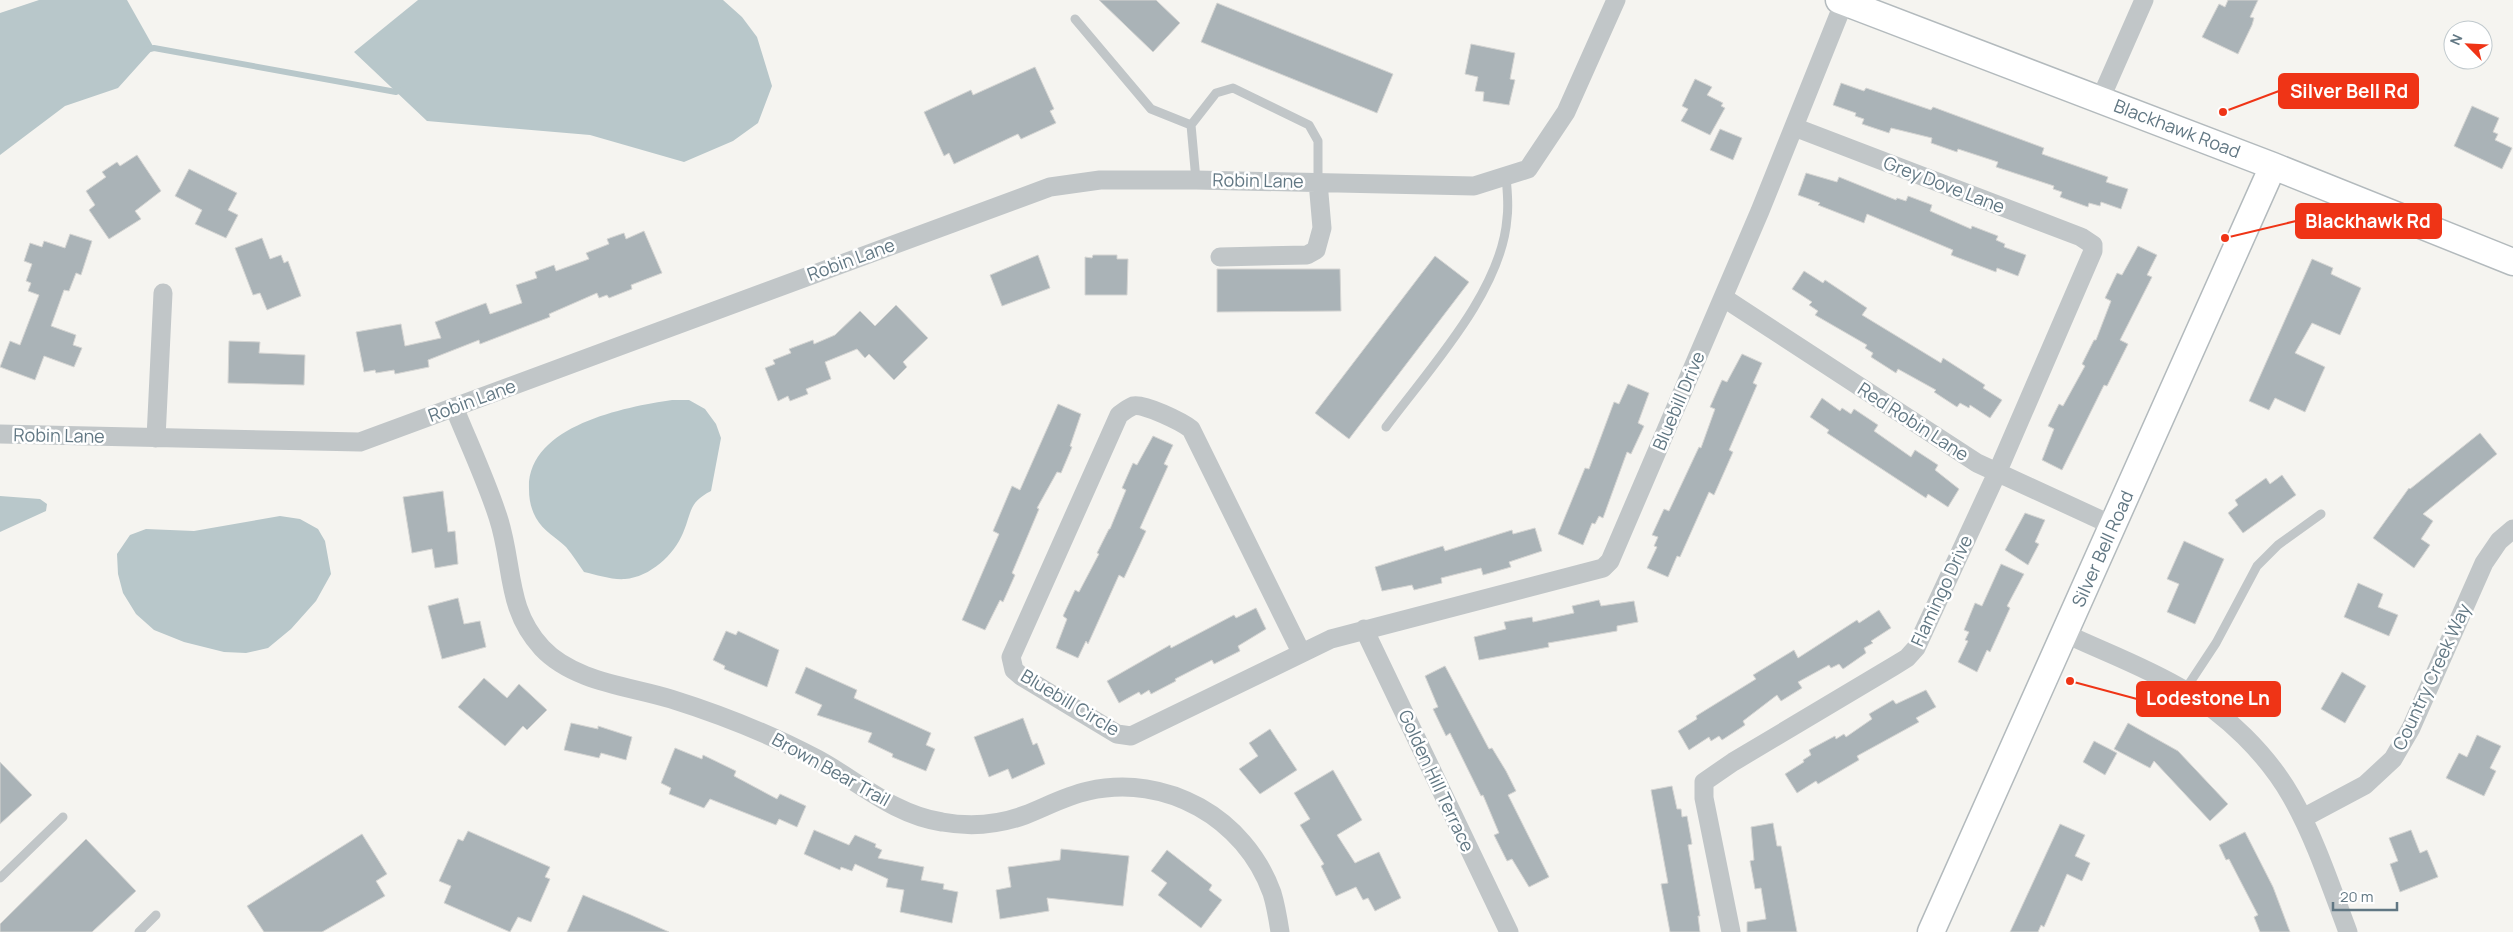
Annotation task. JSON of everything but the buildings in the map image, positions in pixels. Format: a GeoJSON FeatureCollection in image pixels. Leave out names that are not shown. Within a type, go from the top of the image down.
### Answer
{"type":"FeatureCollection","features":[{"type":"Feature","properties":{"kind":"street","name":"Robin Lane"},"geometry":{"type":"LineString","coordinates":[[0,434],[360,442],[1050,187],[1100,180],[1196,180],[1474,186],[1528,169],[1566,112],[1616,0]]}},
{"type":"Feature","properties":{"kind":"street"},"geometry":{"type":"LineString","coordinates":[[2100,100],[2144,0]]}},
{"type":"Feature","properties":{"kind":"street","name":"Blackhawk Road"},"geometry":{"type":"LineString","coordinates":[[1841,1],[2273,166],[2513,262]]}},
{"type":"Feature","properties":{"kind":"street","name":"Bluebill Drive"},"geometry":{"type":"LineString","coordinates":[[1364,629],[1588,574],[1603,568],[1610,562],[1724,298],[1794,127],[1841,1]]}},
{"type":"Feature","properties":{"kind":"street","name":"Grey Dove Lane"},"geometry":{"type":"LineString","coordinates":[[1794,127],[2082,237],[2093,245]]}},
{"type":"Feature","properties":{"kind":"street","name":"Silver Bell Road"},"geometry":{"type":"LineString","coordinates":[[1931,932],[2064,633],[2114,526],[2273,166]]}},
{"type":"Feature","properties":{"kind":"street"},"geometry":{"type":"LineString","coordinates":[[1220,256],[1307,255],[1316,250],[1322,228],[1318,182]]}},
{"type":"Feature","properties":{"kind":"street","name":"Flamingo Drive"},"geometry":{"type":"LineString","coordinates":[[1731,932],[1704,798],[1704,782],[1733,762],[1912,654],[1997,473],[2078,291],[2093,251],[2093,245]]}},
{"type":"Feature","properties":{"kind":"street"},"geometry":{"type":"LineString","coordinates":[[156,438],[163,293]]}},
{"type":"Feature","properties":{"kind":"street","name":"Red Robin Lane"},"geometry":{"type":"LineString","coordinates":[[1724,298],[1954,449],[1997,473],[2114,526]]}},
{"type":"Feature","properties":{"kind":"street","name":"Bluebill Circle"},"geometry":{"type":"LineString","coordinates":[[1301,652],[1194,434],[1185,424],[1142,406],[1132,406],[1120,415],[1114,426],[1017,641],[1011,657],[1014,670],[1110,730],[1125,737],[1132,736],[1301,652],[1331,639],[1364,629]]}},
{"type":"Feature","properties":{"kind":"street","name":"Brown Bear Trail"},"geometry":{"type":"LineString","coordinates":[[454,407],[498,515],[506,543],[512,592],[517,609],[534,639],[558,662],[590,676],[720,715],[770,736],[819,760],[899,809],[938,822],[983,824],[1005,821],[1027,814],[1068,796],[1106,787],[1127,786],[1150,789],[1184,799],[1219,820],[1245,844],[1256,861],[1273,896],[1280,932]]}},
{"type":"Feature","properties":{"kind":"street","name":"Country Creek Way"},"geometry":{"type":"LineString","coordinates":[[2303,818],[2365,785],[2393,759],[2411,728],[2484,563],[2499,541],[2513,529]]}},
{"type":"Feature","properties":{"kind":"street","name":"Golden Hill Terrace"},"geometry":{"type":"LineString","coordinates":[[1364,629],[1509,932]]}},
{"type":"Feature","properties":{"kind":"street"},"geometry":{"type":"LineString","coordinates":[[2064,633],[2144,669],[2185,690],[2232,726],[2258,752],[2291,795],[2303,818],[2348,932]]}},
{"type":"Feature","properties":{"kind":"lane"},"geometry":{"type":"LineString","coordinates":[[1075,19],[1151,109],[1191,125]]}},
{"type":"Feature","properties":{"kind":"lane"},"geometry":{"type":"LineString","coordinates":[[1196,180],[1191,125],[1216,93],[1233,88],[1309,125],[1318,140],[1318,182]]}},
{"type":"Feature","properties":{"kind":"lane"},"geometry":{"type":"LineString","coordinates":[[1386,427],[1481,299],[1498,261],[1508,218],[1506,176]]}},
{"type":"Feature","properties":{"kind":"lane"},"geometry":{"type":"LineString","coordinates":[[2185,690],[2216,643],[2257,566],[2278,545],[2321,514]]}},
{"type":"Feature","properties":{"kind":"lane"},"geometry":{"type":"LineString","coordinates":[[0,878],[63,817]]}},
{"type":"Feature","properties":{"kind":"lane"},"geometry":{"type":"LineString","coordinates":[[139,932],[156,915]]}},
{"type":"Feature","properties":{"kind":"shaded area"},"geometry":{"type":"Polygon","coordinates":[[[39,0],[127,0],[154,48],[118,88],[65,106],[0,155],[0,13],[39,0]]]}},
{"type":"Feature","properties":{"kind":"shaded area"},"geometry":{"type":"Polygon","coordinates":[[[418,0],[723,0],[742,17],[757,37],[772,86],[758,123],[733,141],[684,162],[590,135],[427,121],[354,52],[418,0]]]}},
{"type":"Feature","properties":{"kind":"shaded area"},"geometry":{"type":"Polygon","coordinates":[[[672,400],[689,400],[705,409],[716,424],[721,438],[711,491],[694,504],[679,541],[660,564],[643,574],[625,579],[610,578],[584,572],[566,547],[542,527],[534,515],[529,493],[533,467],[544,450],[561,435],[582,424],[629,408],[672,400]]]}},
{"type":"Feature","properties":{"kind":"shaded area"},"geometry":{"type":"Polygon","coordinates":[[[0,496],[40,499],[47,504],[46,511],[0,532],[0,496]]]}},
{"type":"Feature","properties":{"kind":"shaded area"},"geometry":{"type":"Polygon","coordinates":[[[280,516],[300,519],[318,529],[325,541],[331,574],[316,601],[291,629],[268,648],[246,653],[224,652],[184,642],[154,630],[136,614],[123,593],[118,574],[117,554],[130,535],[146,529],[194,531],[280,516]]]}},
{"type":"Feature","properties":{"kind":"waterway"},"geometry":{"type":"LineString","coordinates":[[146,50],[154,48],[396,92],[404,89]]}},
{"type":"Feature","properties":{"kind":"place","name":"Silver Bell Rd"},"geometry":{"type":"Point","coordinates":[2223,112]}},
{"type":"Feature","properties":{"kind":"place","name":"Blackhawk Rd"},"geometry":{"type":"Point","coordinates":[2225,238]}},
{"type":"Feature","properties":{"kind":"place","name":"Lodestone Ln"},"geometry":{"type":"Point","coordinates":[2070,681]}}]}
